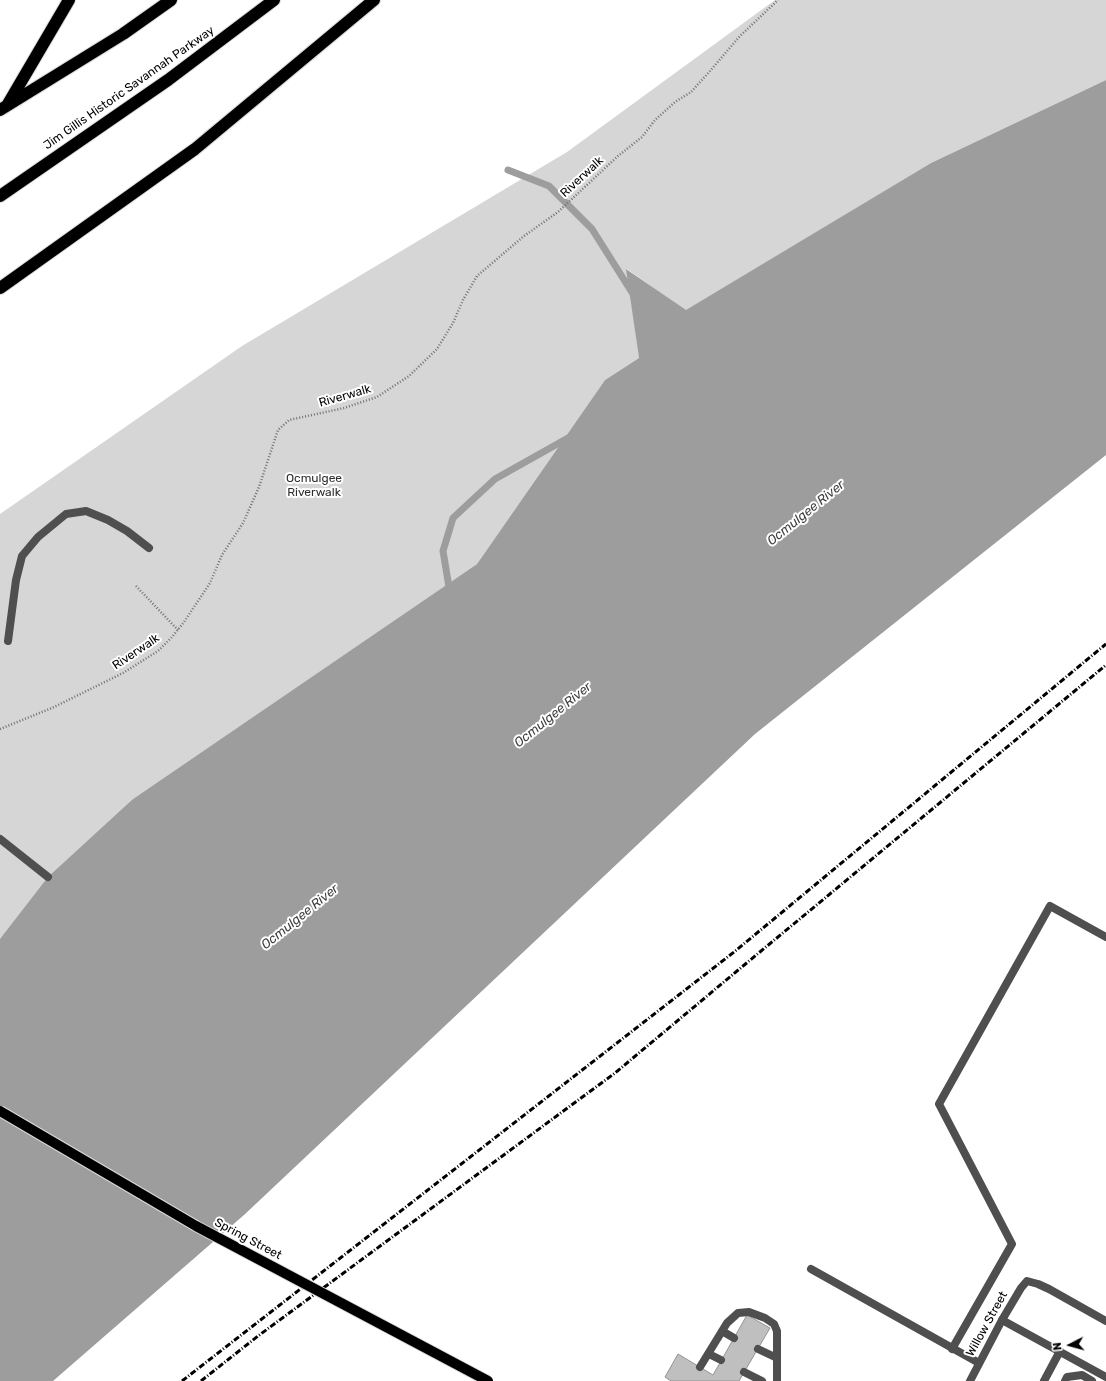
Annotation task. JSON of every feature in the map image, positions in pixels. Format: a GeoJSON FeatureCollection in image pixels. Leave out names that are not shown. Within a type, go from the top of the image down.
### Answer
{"type":"FeatureCollection","features":[{"type":"Feature","properties":{"kind":"highway"},"geometry":{"type":"LineString","coordinates":[[3,108],[69,0]]}},
{"type":"Feature","properties":{"kind":"highway"},"geometry":{"type":"LineString","coordinates":[[3,108],[123,34],[171,0]]}},
{"type":"Feature","properties":{"kind":"highway","name":"Jim Gillis Historic Savannah Parkway"},"geometry":{"type":"LineString","coordinates":[[0,196],[168,80],[274,0]]}},
{"type":"Feature","properties":{"kind":"highway"},"geometry":{"type":"LineString","coordinates":[[0,288],[195,149],[374,0]]}},
{"type":"Feature","properties":{"kind":"main road","name":"Spring Street"},"geometry":{"type":"LineString","coordinates":[[0,1111],[196,1226],[488,1381]]}},
{"type":"Feature","properties":{"kind":"street"},"geometry":{"type":"LineString","coordinates":[[8,641],[16,580],[22,556],[38,537],[66,514],[86,511],[108,520],[127,531],[149,548]]}},
{"type":"Feature","properties":{"kind":"street"},"geometry":{"type":"LineString","coordinates":[[0,839],[48,877]]}},
{"type":"Feature","properties":{"kind":"street"},"geometry":{"type":"LineString","coordinates":[[952,1349],[1012,1244],[939,1104],[1050,906],[1106,938]]}},
{"type":"Feature","properties":{"kind":"street"},"geometry":{"type":"LineString","coordinates":[[811,1269],[979,1363]]}},
{"type":"Feature","properties":{"kind":"street","name":"Willow Street"},"geometry":{"type":"LineString","coordinates":[[970,1381],[1002,1320],[1021,1288],[1027,1281],[1049,1289],[1106,1321]]}},
{"type":"Feature","properties":{"kind":"street"},"geometry":{"type":"LineString","coordinates":[[700,1367],[727,1323],[738,1313],[749,1312],[765,1318],[774,1324],[777,1332],[777,1381]]}},
{"type":"Feature","properties":{"kind":"street"},"geometry":{"type":"LineString","coordinates":[[1002,1320],[1106,1377]]}},
{"type":"Feature","properties":{"kind":"street"},"geometry":{"type":"LineString","coordinates":[[722,1331],[734,1338]]}},
{"type":"Feature","properties":{"kind":"street"},"geometry":{"type":"LineString","coordinates":[[758,1349],[777,1358]]}},
{"type":"Feature","properties":{"kind":"street"},"geometry":{"type":"LineString","coordinates":[[1044,1381],[1060,1351]]}},
{"type":"Feature","properties":{"kind":"street"},"geometry":{"type":"LineString","coordinates":[[709,1354],[721,1360]]}},
{"type":"Feature","properties":{"kind":"street"},"geometry":{"type":"LineString","coordinates":[[744,1372],[762,1381]]}},
{"type":"Feature","properties":{"kind":"street"},"geometry":{"type":"LineString","coordinates":[[1065,1381],[1067,1377],[1082,1376],[1092,1381]]}},
{"type":"Feature","properties":{"kind":"path","name":"Riverwalk"},"geometry":{"type":"LineString","coordinates":[[0,728],[52,708],[123,673],[158,651],[172,638],[210,583],[222,556],[243,523],[259,487],[278,430],[289,420],[344,408],[377,397],[409,376],[437,349],[453,323],[463,300],[477,276],[524,236],[558,212],[618,156],[642,137],[654,120],[675,102],[691,92],[740,36],[778,0]]}},
{"type":"Feature","properties":{"kind":"path"},"geometry":{"type":"LineString","coordinates":[[136,586],[178,630]]}},
{"type":"Feature","properties":{"kind":"green space","name":"Ocmulgee Riverwalk"},"geometry":{"type":"Polygon","coordinates":[[[775,0],[1106,0],[1106,80],[931,163],[686,311],[627,269],[639,358],[605,380],[477,564],[133,799],[0,939],[0,514],[242,346],[567,152],[775,0]]]}},
{"type":"Feature","properties":{"kind":"water","name":"Ocmulgee River"},"geometry":{"type":"Polygon","coordinates":[[[1106,80],[1106,455],[755,734],[244,1215],[53,1381],[0,1381],[0,939],[48,877],[133,799],[477,564],[605,380],[639,358],[626,269],[686,310],[931,163],[1106,80]]]}},
{"type":"Feature","properties":{"kind":"building"},"geometry":{"type":"Polygon","coordinates":[[[747,1315],[770,1328],[739,1381],[671,1381],[665,1377],[678,1354],[713,1375],[747,1315]]]}},
{"type":"Feature","properties":{"kind":"waterway"},"geometry":{"type":"LineString","coordinates":[[508,170],[549,186],[592,229],[633,294]]}},
{"type":"Feature","properties":{"kind":"waterway"},"geometry":{"type":"LineString","coordinates":[[450,593],[443,551],[453,518],[495,479],[568,438]]}},
{"type":"Feature","properties":{"kind":"railway"},"geometry":{"type":"LineString","coordinates":[[182,1381],[734,952],[1106,644]]}},
{"type":"Feature","properties":{"kind":"railway"},"geometry":{"type":"LineString","coordinates":[[201,1381],[258,1336],[615,1073],[1106,665]]}}]}
